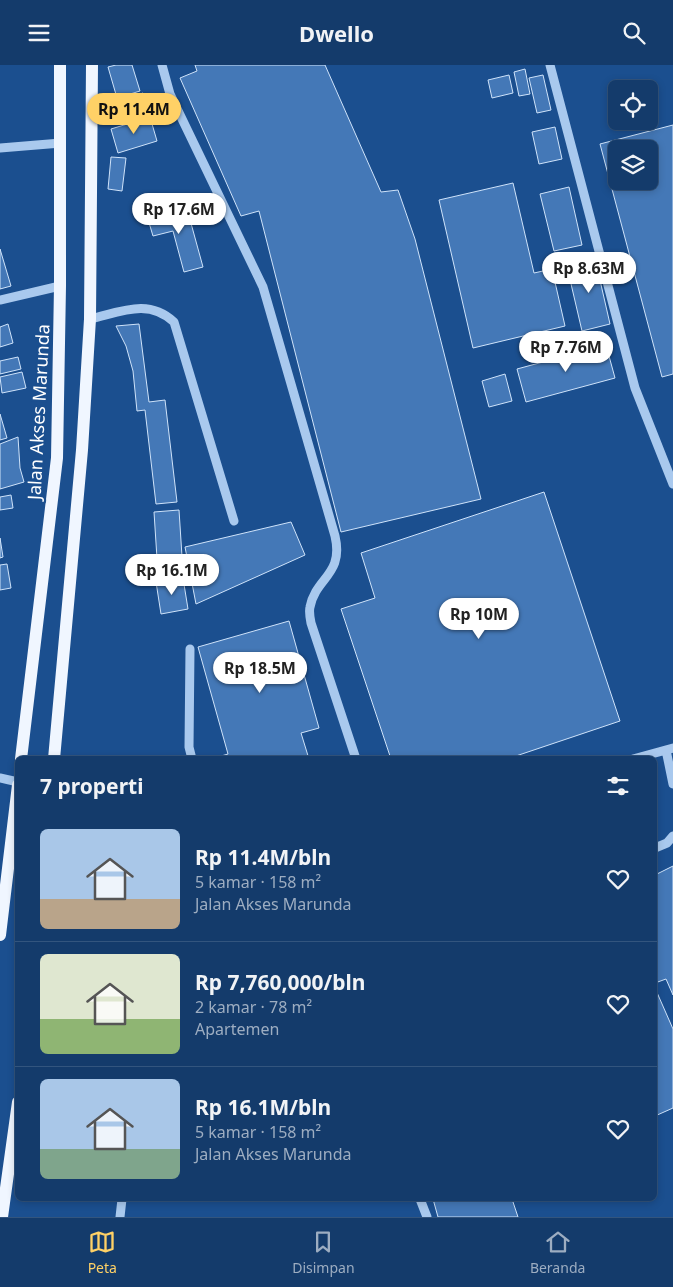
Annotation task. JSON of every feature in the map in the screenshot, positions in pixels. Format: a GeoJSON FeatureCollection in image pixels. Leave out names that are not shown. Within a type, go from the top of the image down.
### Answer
{"type":"FeatureCollection","features":[{"type":"Feature","properties":{"kind":"main road","name":"Jalan Akses Marunda"},"geometry":{"type":"LineString","coordinates":[[21,756],[57,459],[60,287],[60,65]]}},
{"type":"Feature","properties":{"kind":"main road"},"geometry":{"type":"LineString","coordinates":[[54,756],[81,460],[90,319],[92,65]]}},
{"type":"Feature","properties":{"kind":"main road"},"geometry":{"type":"LineString","coordinates":[[0,935],[15,809]]}},
{"type":"Feature","properties":{"kind":"main road"},"geometry":{"type":"LineString","coordinates":[[2,1217],[15,1124]]}},
{"type":"Feature","properties":{"kind":"street"},"geometry":{"type":"LineString","coordinates":[[162,65],[170,94],[263,287],[335,537],[338,551],[335,565],[309,607],[311,623],[355,756]]}},
{"type":"Feature","properties":{"kind":"street"},"geometry":{"type":"LineString","coordinates":[[550,65],[635,388],[673,483]]}},
{"type":"Feature","properties":{"kind":"street"},"geometry":{"type":"LineString","coordinates":[[0,148],[60,143]]}},
{"type":"Feature","properties":{"kind":"street"},"geometry":{"type":"LineString","coordinates":[[0,300],[60,287]]}},
{"type":"Feature","properties":{"kind":"street"},"geometry":{"type":"LineString","coordinates":[[90,319],[143,307],[158,311],[174,322],[234,521]]}},
{"type":"Feature","properties":{"kind":"street"},"geometry":{"type":"LineString","coordinates":[[190,649],[189,747],[191,756]]}},
{"type":"Feature","properties":{"kind":"street"},"geometry":{"type":"LineString","coordinates":[[644,756],[669,749],[673,784]]}},
{"type":"Feature","properties":{"kind":"street"},"geometry":{"type":"LineString","coordinates":[[0,778],[15,783]]}},
{"type":"Feature","properties":{"kind":"street"},"geometry":{"type":"LineString","coordinates":[[657,847],[667,843],[673,836]]}},
{"type":"Feature","properties":{"kind":"street"},"geometry":{"type":"LineString","coordinates":[[120,1217],[122,1201]]}},
{"type":"Feature","properties":{"kind":"street"},"geometry":{"type":"LineString","coordinates":[[421,1201],[427,1217]]}},
{"type":"Feature","properties":{"kind":"building"},"geometry":{"type":"Polygon","coordinates":[[[132,65],[140,91],[117,98],[108,67],[132,65]]]}},
{"type":"Feature","properties":{"kind":"building"},"geometry":{"type":"Polygon","coordinates":[[[195,65],[325,65],[381,192],[398,190],[415,239],[481,499],[341,532],[259,211],[241,216],[180,78],[197,71],[195,65]]]}},
{"type":"Feature","properties":{"kind":"building"},"geometry":{"type":"Polygon","coordinates":[[[525,69],[530,94],[519,96],[514,72],[525,69]]]}},
{"type":"Feature","properties":{"kind":"building"},"geometry":{"type":"Polygon","coordinates":[[[509,75],[513,93],[492,98],[488,80],[509,75]]]}},
{"type":"Feature","properties":{"kind":"building"},"geometry":{"type":"Polygon","coordinates":[[[543,75],[551,110],[537,113],[529,78],[543,75]]]}},
{"type":"Feature","properties":{"kind":"building"},"geometry":{"type":"Polygon","coordinates":[[[143,93],[149,114],[118,124],[112,103],[143,93]]]}},
{"type":"Feature","properties":{"kind":"building"},"geometry":{"type":"Polygon","coordinates":[[[150,117],[157,141],[118,153],[111,129],[150,117]]]}},
{"type":"Feature","properties":{"kind":"building"},"geometry":{"type":"Polygon","coordinates":[[[673,125],[673,374],[662,377],[612,190],[658,190],[658,140],[615,140],[673,125]]]}},
{"type":"Feature","properties":{"kind":"building"},"geometry":{"type":"Polygon","coordinates":[[[555,127],[562,159],[539,164],[532,132],[555,127]]]}},
{"type":"Feature","properties":{"kind":"building"},"geometry":{"type":"Polygon","coordinates":[[[608,142],[608,174],[600,144],[608,142]]]}},
{"type":"Feature","properties":{"kind":"building"},"geometry":{"type":"Polygon","coordinates":[[[111,157],[126,158],[122,191],[108,189],[111,157]]]}},
{"type":"Feature","properties":{"kind":"building"},"geometry":{"type":"Polygon","coordinates":[[[513,183],[534,273],[552,269],[565,326],[473,348],[439,200],[513,183]]]}},
{"type":"Feature","properties":{"kind":"building"},"geometry":{"type":"Polygon","coordinates":[[[569,187],[582,245],[554,251],[540,194],[569,187]]]}},
{"type":"Feature","properties":{"kind":"building"},"geometry":{"type":"Polygon","coordinates":[[[186,205],[203,267],[184,272],[173,231],[153,236],[147,216],[186,205]]]}},
{"type":"Feature","properties":{"kind":"building"},"geometry":{"type":"Polygon","coordinates":[[[0,249],[11,286],[0,289],[0,249]]]}},
{"type":"Feature","properties":{"kind":"building"},"geometry":{"type":"Polygon","coordinates":[[[594,254],[610,324],[582,331],[568,271],[578,269],[575,258],[594,254]]]}},
{"type":"Feature","properties":{"kind":"building"},"geometry":{"type":"Polygon","coordinates":[[[8,324],[13,343],[0,347],[0,327],[8,324]]]}},
{"type":"Feature","properties":{"kind":"building"},"geometry":{"type":"Polygon","coordinates":[[[139,324],[149,402],[165,400],[177,502],[156,504],[145,410],[137,411],[133,371],[126,346],[116,326],[139,324]]]}},
{"type":"Feature","properties":{"kind":"building"},"geometry":{"type":"Polygon","coordinates":[[[606,345],[615,378],[526,402],[517,369],[606,345]]]}},
{"type":"Feature","properties":{"kind":"building"},"geometry":{"type":"Polygon","coordinates":[[[18,357],[21,369],[0,374],[0,361],[18,357]]]}},
{"type":"Feature","properties":{"kind":"building"},"geometry":{"type":"Polygon","coordinates":[[[22,372],[26,388],[2,393],[0,377],[22,372]]]}},
{"type":"Feature","properties":{"kind":"building"},"geometry":{"type":"Polygon","coordinates":[[[505,374],[512,401],[489,407],[482,381],[505,374]]]}},
{"type":"Feature","properties":{"kind":"building"},"geometry":{"type":"Polygon","coordinates":[[[0,414],[7,438],[0,440],[0,414]]]}},
{"type":"Feature","properties":{"kind":"building"},"geometry":{"type":"Polygon","coordinates":[[[18,437],[20,468],[24,482],[0,489],[0,444],[18,437]]]}},
{"type":"Feature","properties":{"kind":"building"},"geometry":{"type":"Polygon","coordinates":[[[544,492],[620,721],[516,756],[390,756],[341,609],[375,598],[361,553],[544,492]]]}},
{"type":"Feature","properties":{"kind":"building"},"geometry":{"type":"Polygon","coordinates":[[[11,495],[13,508],[0,510],[0,497],[11,495]]]}},
{"type":"Feature","properties":{"kind":"building"},"geometry":{"type":"Polygon","coordinates":[[[179,510],[183,572],[158,574],[154,512],[179,510]]]}},
{"type":"Feature","properties":{"kind":"building"},"geometry":{"type":"Polygon","coordinates":[[[291,522],[305,555],[196,604],[185,547],[291,522]]]}},
{"type":"Feature","properties":{"kind":"building"},"geometry":{"type":"Polygon","coordinates":[[[0,538],[3,557],[0,558],[0,538]]]}},
{"type":"Feature","properties":{"kind":"building"},"geometry":{"type":"Polygon","coordinates":[[[7,564],[11,588],[0,590],[0,565],[7,564]]]}},
{"type":"Feature","properties":{"kind":"building"},"geometry":{"type":"Polygon","coordinates":[[[183,578],[188,609],[161,614],[156,582],[183,578]]]}},
{"type":"Feature","properties":{"kind":"building"},"geometry":{"type":"Polygon","coordinates":[[[289,621],[319,728],[301,733],[308,756],[221,756],[228,754],[198,647],[289,621]]]}},
{"type":"Feature","properties":{"kind":"building"},"geometry":{"type":"Polygon","coordinates":[[[673,866],[673,995],[666,979],[657,982],[657,874],[673,866]]]}},
{"type":"Feature","properties":{"kind":"building"},"geometry":{"type":"Polygon","coordinates":[[[657,993],[673,1029],[673,1108],[657,1115],[657,993]]]}},
{"type":"Feature","properties":{"kind":"building"},"geometry":{"type":"Polygon","coordinates":[[[434,1201],[513,1201],[518,1217],[438,1217],[434,1201]]]}}]}
